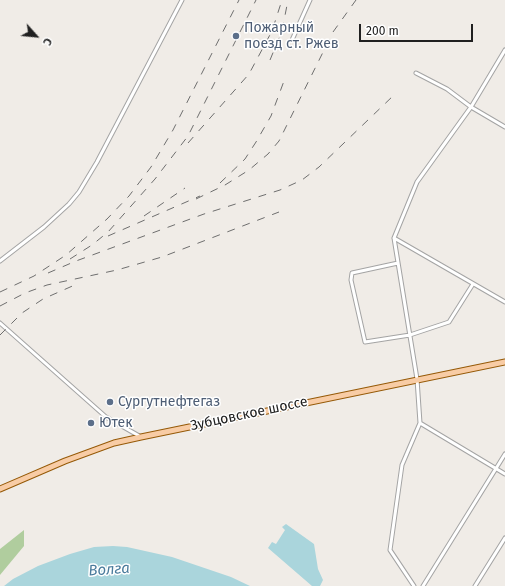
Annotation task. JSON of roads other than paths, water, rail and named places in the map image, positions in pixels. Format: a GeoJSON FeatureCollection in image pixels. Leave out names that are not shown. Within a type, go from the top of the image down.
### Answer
{"type":"FeatureCollection","features":[{"type":"Feature","properties":{"kind":"main road","name":"Зубцовское шоссе"},"geometry":{"type":"LineString","coordinates":[[0,489],[65,461],[114,443],[417,379],[505,362]]}},
{"type":"Feature","properties":{"kind":"street"},"geometry":{"type":"LineString","coordinates":[[0,261],[44,228],[64,210],[79,192],[97,162],[182,0]]}},
{"type":"Feature","properties":{"kind":"street"},"geometry":{"type":"LineString","coordinates":[[292,40],[310,0]]}},
{"type":"Feature","properties":{"kind":"street"},"geometry":{"type":"LineString","coordinates":[[414,586],[390,550],[402,465],[420,423],[417,379],[394,238],[417,182],[471,107],[505,50]]}},
{"type":"Feature","properties":{"kind":"street"},"geometry":{"type":"LineString","coordinates":[[416,73],[447,89],[471,107],[505,127]]}},
{"type":"Feature","properties":{"kind":"street"},"geometry":{"type":"LineString","coordinates":[[394,238],[505,302]]}},
{"type":"Feature","properties":{"kind":"street"},"geometry":{"type":"LineString","coordinates":[[398,263],[352,273],[351,280],[365,342],[410,335],[449,322],[473,284]]}},
{"type":"Feature","properties":{"kind":"street"},"geometry":{"type":"LineString","coordinates":[[0,323],[106,417],[141,437]]}},
{"type":"Feature","properties":{"kind":"street"},"geometry":{"type":"LineString","coordinates":[[420,423],[505,474]]}},
{"type":"Feature","properties":{"kind":"street"},"geometry":{"type":"LineString","coordinates":[[423,586],[505,454]]}},
{"type":"Feature","properties":{"kind":"street"},"geometry":{"type":"LineString","coordinates":[[475,586],[505,538]]}},
{"type":"Feature","properties":{"kind":"water"},"geometry":{"type":"Polygon","coordinates":[[[286,524],[314,544],[318,569],[323,580],[320,586],[312,586],[268,548],[272,542],[276,544],[285,530],[282,527],[286,524]]]}},
{"type":"Feature","properties":{"kind":"water","name":"Волга"},"geometry":{"type":"Polygon","coordinates":[[[94,547],[127,547],[172,557],[231,577],[250,586],[4,586],[13,579],[38,566],[70,554],[94,547]]]}},
{"type":"Feature","properties":{"kind":"railway"},"geometry":{"type":"LineString","coordinates":[[0,292],[34,276],[66,255],[107,219],[129,196],[151,167],[173,130],[239,0]]}},
{"type":"Feature","properties":{"kind":"railway"},"geometry":{"type":"LineString","coordinates":[[70,259],[92,245],[108,232],[155,179],[188,136],[256,0]]}},
{"type":"Feature","properties":{"kind":"railway"},"geometry":{"type":"LineString","coordinates":[[188,143],[249,74],[272,31],[282,0]]}},
{"type":"Feature","properties":{"kind":"railway"},"geometry":{"type":"LineString","coordinates":[[270,60],[282,31],[288,0]]}},
{"type":"Feature","properties":{"kind":"railway"},"geometry":{"type":"LineString","coordinates":[[196,199],[225,185],[249,170],[268,154],[279,141],[333,32],[356,0]]}},
{"type":"Feature","properties":{"kind":"railway"},"geometry":{"type":"LineString","coordinates":[[220,183],[245,159],[256,142],[271,116],[284,81]]}},
{"type":"Feature","properties":{"kind":"railway"},"geometry":{"type":"LineString","coordinates":[[48,273],[76,261],[204,214],[280,190],[302,180],[319,167],[394,95]]}},
{"type":"Feature","properties":{"kind":"railway"},"geometry":{"type":"LineString","coordinates":[[144,216],[185,188]]}},
{"type":"Feature","properties":{"kind":"railway"},"geometry":{"type":"LineString","coordinates":[[108,236],[200,196]]}},
{"type":"Feature","properties":{"kind":"railway"},"geometry":{"type":"LineString","coordinates":[[0,306],[25,293],[47,285],[117,270],[162,257],[279,212]]}},
{"type":"Feature","properties":{"kind":"railway"},"geometry":{"type":"LineString","coordinates":[[0,335],[22,313],[43,299],[77,284]]}},
{"type":"Feature","properties":{"kind":"place","name":"Пожарный поезд ст. Ржев"},"geometry":{"type":"Point","coordinates":[236,36]}},
{"type":"Feature","properties":{"kind":"place","name":"Сургутнефтегаз"},"geometry":{"type":"Point","coordinates":[110,402]}},
{"type":"Feature","properties":{"kind":"place","name":"Ютек"},"geometry":{"type":"Point","coordinates":[91,423]}}]}
